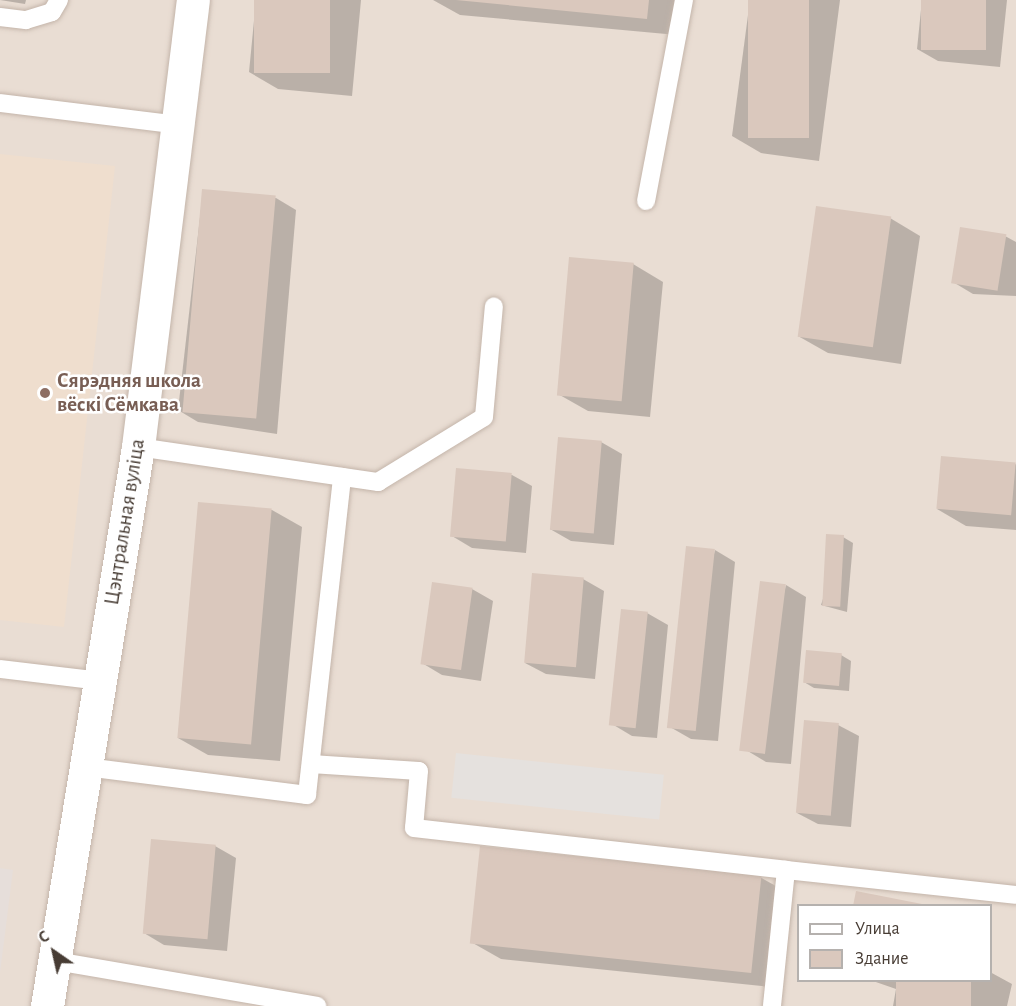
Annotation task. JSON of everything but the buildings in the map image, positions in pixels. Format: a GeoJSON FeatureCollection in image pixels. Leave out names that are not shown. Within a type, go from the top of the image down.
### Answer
{"type":"FeatureCollection","features":[{"type":"Feature","properties":{"kind":"street","name":"Цэнтральная вуліца"},"geometry":{"type":"LineString","coordinates":[[47,1006],[138,447],[180,125],[193,0]]}},
{"type":"Feature","properties":{"kind":"lane"},"geometry":{"type":"LineString","coordinates":[[0,16],[26,20],[52,12],[59,0]]}},
{"type":"Feature","properties":{"kind":"lane"},"geometry":{"type":"LineString","coordinates":[[646,201],[684,0]]}},
{"type":"Feature","properties":{"kind":"lane"},"geometry":{"type":"LineString","coordinates":[[0,103],[180,125]]}},
{"type":"Feature","properties":{"kind":"lane"},"geometry":{"type":"LineString","coordinates":[[138,447],[378,482],[484,417],[494,306]]}},
{"type":"Feature","properties":{"kind":"lane"},"geometry":{"type":"LineString","coordinates":[[86,767],[307,795],[342,477]]}},
{"type":"Feature","properties":{"kind":"lane"},"geometry":{"type":"LineString","coordinates":[[0,669],[100,681]]}},
{"type":"Feature","properties":{"kind":"lane"},"geometry":{"type":"LineString","coordinates":[[310,764],[419,771],[414,828],[1016,895]]}},
{"type":"Feature","properties":{"kind":"lane"},"geometry":{"type":"LineString","coordinates":[[772,1006],[786,870]]}},
{"type":"Feature","properties":{"kind":"lane"},"geometry":{"type":"LineString","coordinates":[[55,961],[317,1006]]}},
{"type":"Feature","properties":{"kind":"shaded area"},"geometry":{"type":"Polygon","coordinates":[[[0,0],[1016,0],[1016,1006],[0,1006],[0,0]]]}},
{"type":"Feature","properties":{"kind":"shaded area","name":"Сярэдняя школа вёскі Сёмкава"},"geometry":{"type":"Polygon","coordinates":[[[0,154],[115,166],[64,627],[0,620],[0,154]]]}},
{"type":"Feature","properties":{"kind":"shaded area"},"geometry":{"type":"Polygon","coordinates":[[[456,753],[664,775],[659,820],[451,798],[456,753]]]}},
{"type":"Feature","properties":{"kind":"shaded area"},"geometry":{"type":"Polygon","coordinates":[[[0,868],[13,870],[0,973],[0,868]]]}},
{"type":"Feature","properties":{"kind":"place","name":"Сярэдняя школа вёскі Сёмкава"},"geometry":{"type":"Point","coordinates":[45,393]}}]}
